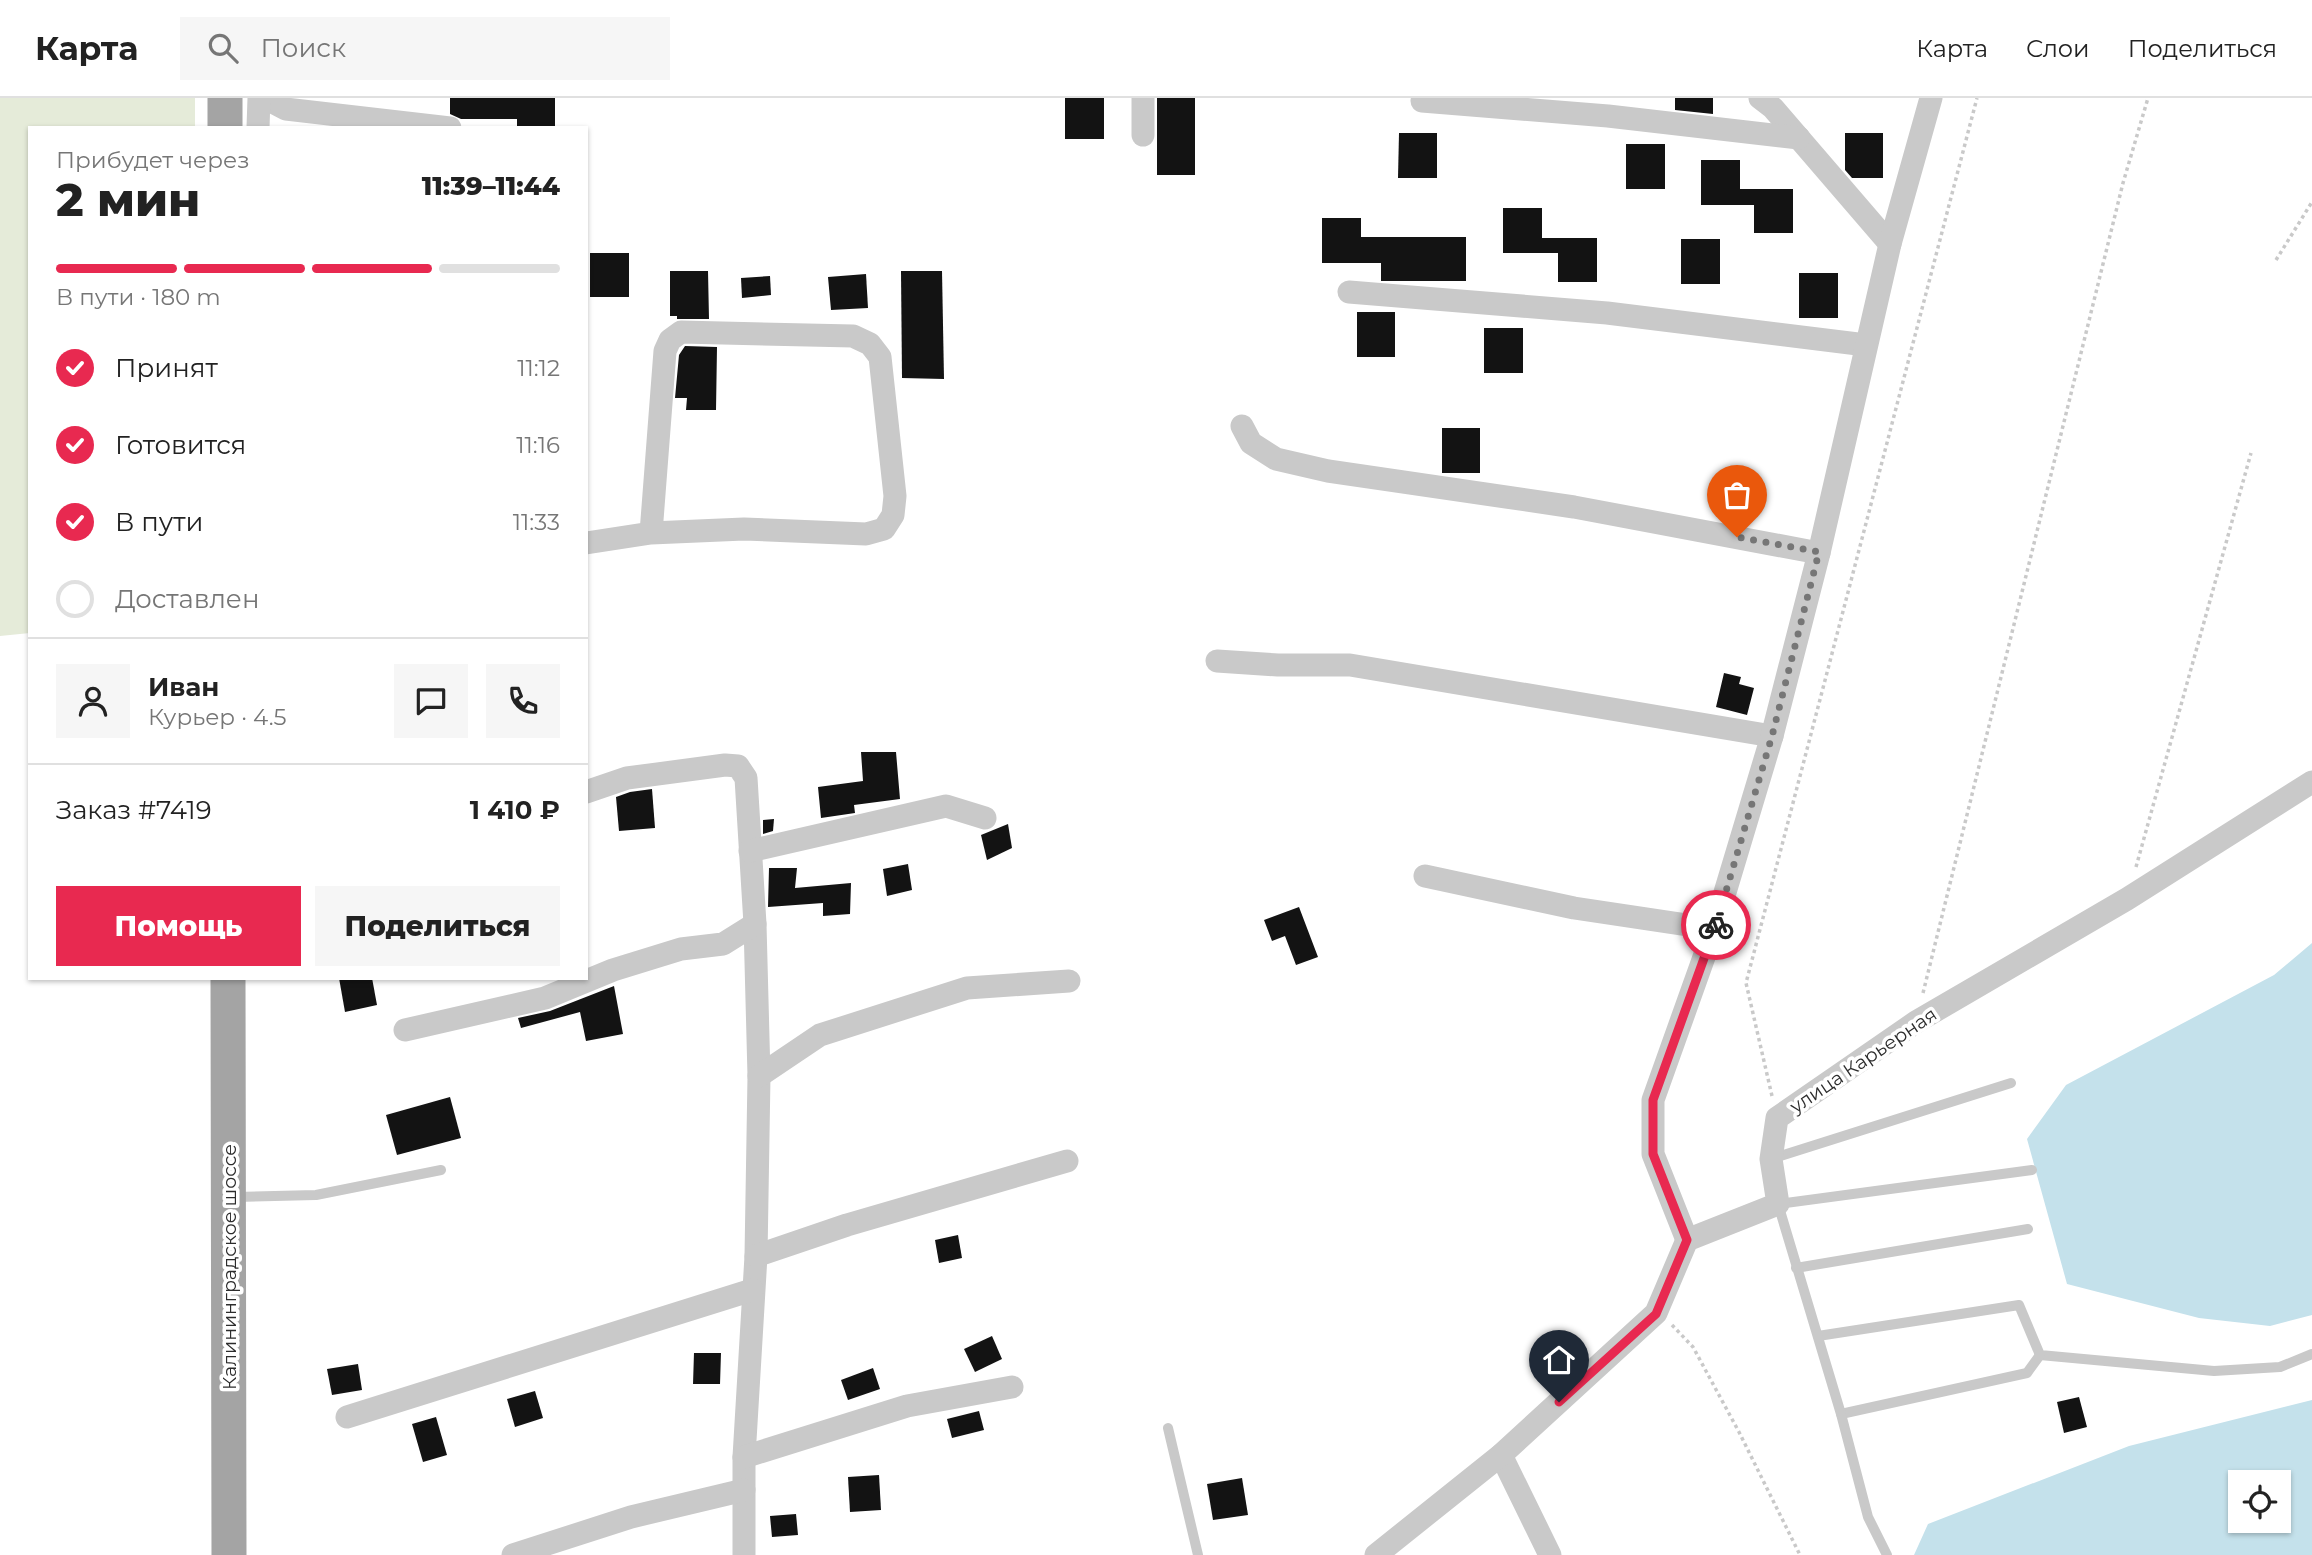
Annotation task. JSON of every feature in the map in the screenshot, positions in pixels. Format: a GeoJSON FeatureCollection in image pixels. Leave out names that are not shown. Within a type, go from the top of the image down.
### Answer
{"type":"FeatureCollection","features":[{"type":"Feature","properties":{"kind":"main road"},"geometry":{"type":"LineString","coordinates":[[225,98],[225,126]]}},
{"type":"Feature","properties":{"kind":"main road","name":"Калининградское шоссе"},"geometry":{"type":"LineString","coordinates":[[228,980],[229,1555]]}},
{"type":"Feature","properties":{"kind":"street"},"geometry":{"type":"LineString","coordinates":[[258,126],[259,98]]}},
{"type":"Feature","properties":{"kind":"street"},"geometry":{"type":"LineString","coordinates":[[265,98],[286,109],[433,126]]}},
{"type":"Feature","properties":{"kind":"street"},"geometry":{"type":"LineString","coordinates":[[1143,98],[1143,135]]}},
{"type":"Feature","properties":{"kind":"street"},"geometry":{"type":"LineString","coordinates":[[1760,98],[1773,108],[1890,244]]}},
{"type":"Feature","properties":{"kind":"street"},"geometry":{"type":"LineString","coordinates":[[1376,1555],[1501,1455],[1656,1314],[1687,1240],[1653,1154],[1653,1100],[1714,929],[1772,736],[1819,552],[1890,244],[1931,98]]}},
{"type":"Feature","properties":{"kind":"street"},"geometry":{"type":"LineString","coordinates":[[1422,101],[1608,116],[1799,138]]}},
{"type":"Feature","properties":{"kind":"street"},"geometry":{"type":"LineString","coordinates":[[1349,292],[1607,313],[1866,345]]}},
{"type":"Feature","properties":{"kind":"street"},"geometry":{"type":"LineString","coordinates":[[588,543],[652,533],[744,529],[866,534],[884,528],[893,515],[895,496],[880,357],[870,344],[853,336],[681,332],[670,340],[665,351],[652,533]]}},
{"type":"Feature","properties":{"kind":"street"},"geometry":{"type":"LineString","coordinates":[[1242,426],[1251,443],[1276,459],[1328,471],[1574,507],[1819,552]]}},
{"type":"Feature","properties":{"kind":"street"},"geometry":{"type":"LineString","coordinates":[[1217,661],[1278,665],[1350,665],[1772,736]]}},
{"type":"Feature","properties":{"kind":"street"},"geometry":{"type":"LineString","coordinates":[[588,791],[627,778],[725,765],[738,766],[746,778],[755,924],[759,1076],[756,1256],[744,1457],[744,1555]]}},
{"type":"Feature","properties":{"kind":"street","name":"улица Карьерная"},"geometry":{"type":"LineString","coordinates":[[1778,1204],[1771,1159],[1777,1118],[1916,1022],[2127,899],[2312,782]]}},
{"type":"Feature","properties":{"kind":"street"},"geometry":{"type":"LineString","coordinates":[[750,851],[946,806],[985,818]]}},
{"type":"Feature","properties":{"kind":"street"},"geometry":{"type":"LineString","coordinates":[[1425,876],[1574,908],[1714,929]]}},
{"type":"Feature","properties":{"kind":"street"},"geometry":{"type":"LineString","coordinates":[[405,1030],[545,998],[613,970],[681,949],[723,944],[755,924]]}},
{"type":"Feature","properties":{"kind":"street"},"geometry":{"type":"LineString","coordinates":[[759,1076],[820,1035],[967,988],[1069,981]]}},
{"type":"Feature","properties":{"kind":"street"},"geometry":{"type":"LineString","coordinates":[[756,1256],[847,1225],[1067,1161]]}},
{"type":"Feature","properties":{"kind":"street"},"geometry":{"type":"LineString","coordinates":[[1687,1240],[1778,1204]]}},
{"type":"Feature","properties":{"kind":"street"},"geometry":{"type":"LineString","coordinates":[[347,1417],[752,1290]]}},
{"type":"Feature","properties":{"kind":"street"},"geometry":{"type":"LineString","coordinates":[[744,1457],[907,1406],[1012,1387]]}},
{"type":"Feature","properties":{"kind":"street"},"geometry":{"type":"LineString","coordinates":[[1501,1455],[1550,1555]]}},
{"type":"Feature","properties":{"kind":"street"},"geometry":{"type":"LineString","coordinates":[[513,1555],[631,1517],[744,1490]]}},
{"type":"Feature","properties":{"kind":"lane"},"geometry":{"type":"LineString","coordinates":[[1771,1159],[2011,1083]]}},
{"type":"Feature","properties":{"kind":"lane"},"geometry":{"type":"LineString","coordinates":[[228,1197],[316,1195],[441,1170]]}},
{"type":"Feature","properties":{"kind":"lane"},"geometry":{"type":"LineString","coordinates":[[1887,1555],[1868,1517],[1842,1414],[1778,1204],[2032,1170]]}},
{"type":"Feature","properties":{"kind":"lane"},"geometry":{"type":"LineString","coordinates":[[1796,1268],[2028,1229]]}},
{"type":"Feature","properties":{"kind":"lane"},"geometry":{"type":"LineString","coordinates":[[1818,1336],[2019,1305],[2040,1355]]}},
{"type":"Feature","properties":{"kind":"lane"},"geometry":{"type":"LineString","coordinates":[[2040,1355],[2214,1371],[2280,1367],[2312,1354]]}},
{"type":"Feature","properties":{"kind":"lane"},"geometry":{"type":"LineString","coordinates":[[1842,1414],[2027,1373],[2040,1355]]}},
{"type":"Feature","properties":{"kind":"lane"},"geometry":{"type":"LineString","coordinates":[[1168,1428],[1198,1555]]}},
{"type":"Feature","properties":{"kind":"path"},"geometry":{"type":"LineString","coordinates":[[1777,1118],[1746,984],[1976,98]]}},
{"type":"Feature","properties":{"kind":"path"},"geometry":{"type":"LineString","coordinates":[[1916,1022],[2116,210],[2148,98]]}},
{"type":"Feature","properties":{"kind":"path"},"geometry":{"type":"LineString","coordinates":[[2276,260],[2312,202]]}},
{"type":"Feature","properties":{"kind":"path"},"geometry":{"type":"LineString","coordinates":[[2127,899],[2251,453]]}},
{"type":"Feature","properties":{"kind":"path"},"geometry":{"type":"LineString","coordinates":[[1656,1314],[1675,1327],[1693,1347],[1800,1555]]}},
{"type":"Feature","properties":{"kind":"green space"},"geometry":{"type":"Polygon","coordinates":[[[0,98],[195,98],[195,126],[28,126],[28,633],[0,636],[0,98]]]}},
{"type":"Feature","properties":{"kind":"water"},"geometry":{"type":"Polygon","coordinates":[[[2312,943],[2312,1315],[2270,1326],[2199,1318],[2067,1284],[2027,1139],[2066,1085],[2274,975],[2312,943]]]}},
{"type":"Feature","properties":{"kind":"water"},"geometry":{"type":"Polygon","coordinates":[[[2312,1400],[2312,1555],[1914,1555],[1928,1524],[2129,1446],[2312,1400]]]}},
{"type":"Feature","properties":{"kind":"building"},"geometry":{"type":"Polygon","coordinates":[[[450,98],[555,98],[555,126],[517,126],[517,119],[461,119],[450,114],[450,98]]]}},
{"type":"Feature","properties":{"kind":"building"},"geometry":{"type":"Polygon","coordinates":[[[1065,98],[1104,98],[1104,139],[1065,139],[1065,98]]]}},
{"type":"Feature","properties":{"kind":"building"},"geometry":{"type":"Polygon","coordinates":[[[1157,98],[1195,98],[1195,175],[1157,175],[1157,98]]]}},
{"type":"Feature","properties":{"kind":"building"},"geometry":{"type":"Polygon","coordinates":[[[1675,98],[1713,98],[1713,114],[1675,110],[1675,98]]]}},
{"type":"Feature","properties":{"kind":"building"},"geometry":{"type":"Polygon","coordinates":[[[1399,133],[1437,133],[1437,178],[1398,178],[1399,133]]]}},
{"type":"Feature","properties":{"kind":"building"},"geometry":{"type":"Polygon","coordinates":[[[1845,133],[1883,133],[1883,178],[1852,178],[1845,170],[1845,133]]]}},
{"type":"Feature","properties":{"kind":"building"},"geometry":{"type":"Polygon","coordinates":[[[1626,144],[1665,144],[1665,189],[1626,189],[1626,144]]]}},
{"type":"Feature","properties":{"kind":"building"},"geometry":{"type":"Polygon","coordinates":[[[1701,160],[1740,160],[1740,189],[1793,189],[1793,233],[1754,233],[1754,205],[1701,205],[1701,160]]]}},
{"type":"Feature","properties":{"kind":"building"},"geometry":{"type":"Polygon","coordinates":[[[1503,208],[1542,208],[1542,238],[1597,238],[1597,282],[1558,282],[1558,253],[1503,253],[1503,208]]]}},
{"type":"Feature","properties":{"kind":"building"},"geometry":{"type":"Polygon","coordinates":[[[1322,218],[1361,218],[1361,237],[1466,237],[1466,281],[1381,281],[1381,263],[1322,263],[1322,218]]]}},
{"type":"Feature","properties":{"kind":"building"},"geometry":{"type":"Polygon","coordinates":[[[1681,239],[1720,239],[1720,284],[1681,284],[1681,239]]]}},
{"type":"Feature","properties":{"kind":"building"},"geometry":{"type":"Polygon","coordinates":[[[590,253],[629,253],[629,297],[590,297],[590,253]]]}},
{"type":"Feature","properties":{"kind":"building"},"geometry":{"type":"Polygon","coordinates":[[[670,271],[708,271],[709,319],[677,319],[677,316],[670,316],[670,271]]]}},
{"type":"Feature","properties":{"kind":"building"},"geometry":{"type":"Polygon","coordinates":[[[901,271],[942,271],[944,379],[902,378],[901,271]]]}},
{"type":"Feature","properties":{"kind":"building"},"geometry":{"type":"Polygon","coordinates":[[[1799,273],[1838,273],[1838,318],[1799,318],[1799,273]]]}},
{"type":"Feature","properties":{"kind":"building"},"geometry":{"type":"Polygon","coordinates":[[[866,274],[868,308],[831,310],[828,277],[866,274]]]}},
{"type":"Feature","properties":{"kind":"building"},"geometry":{"type":"Polygon","coordinates":[[[770,276],[771,295],[742,298],[741,278],[770,276]]]}},
{"type":"Feature","properties":{"kind":"building"},"geometry":{"type":"Polygon","coordinates":[[[1357,312],[1395,312],[1395,357],[1357,357],[1357,312]]]}},
{"type":"Feature","properties":{"kind":"building"},"geometry":{"type":"Polygon","coordinates":[[[1484,328],[1523,328],[1523,373],[1484,373],[1484,328]]]}},
{"type":"Feature","properties":{"kind":"building"},"geometry":{"type":"Polygon","coordinates":[[[685,346],[717,347],[716,410],[686,410],[687,398],[675,398],[679,355],[685,346]]]}},
{"type":"Feature","properties":{"kind":"building"},"geometry":{"type":"Polygon","coordinates":[[[1442,428],[1480,428],[1480,473],[1442,473],[1442,428]]]}},
{"type":"Feature","properties":{"kind":"building"},"geometry":{"type":"Polygon","coordinates":[[[1724,673],[1741,677],[1739,684],[1754,688],[1747,715],[1716,707],[1724,673]]]}},
{"type":"Feature","properties":{"kind":"building"},"geometry":{"type":"Polygon","coordinates":[[[861,752],[896,752],[900,799],[854,805],[855,813],[821,818],[818,787],[863,781],[861,752]]]}},
{"type":"Feature","properties":{"kind":"building"},"geometry":{"type":"Polygon","coordinates":[[[652,789],[655,828],[619,831],[616,797],[652,789]]]}},
{"type":"Feature","properties":{"kind":"building"},"geometry":{"type":"Polygon","coordinates":[[[774,819],[773,831],[763,834],[763,820],[774,819]]]}},
{"type":"Feature","properties":{"kind":"building"},"geometry":{"type":"Polygon","coordinates":[[[1008,824],[1012,848],[987,860],[981,835],[1008,824]]]}},
{"type":"Feature","properties":{"kind":"building"},"geometry":{"type":"Polygon","coordinates":[[[908,864],[912,890],[887,896],[883,869],[908,864]]]}},
{"type":"Feature","properties":{"kind":"building"},"geometry":{"type":"Polygon","coordinates":[[[769,868],[797,868],[795,888],[851,883],[850,914],[823,916],[823,903],[768,907],[769,868]]]}},
{"type":"Feature","properties":{"kind":"building"},"geometry":{"type":"Polygon","coordinates":[[[1299,907],[1318,957],[1296,965],[1285,936],[1272,941],[1264,920],[1299,907]]]}},
{"type":"Feature","properties":{"kind":"building"},"geometry":{"type":"Polygon","coordinates":[[[339,980],[372,980],[377,1005],[345,1012],[339,980]]]}},
{"type":"Feature","properties":{"kind":"building"},"geometry":{"type":"Polygon","coordinates":[[[614,986],[623,1034],[586,1041],[580,1012],[521,1028],[518,1018],[550,1011],[614,986]]]}},
{"type":"Feature","properties":{"kind":"building"},"geometry":{"type":"Polygon","coordinates":[[[450,1097],[461,1138],[397,1155],[386,1115],[450,1097]]]}},
{"type":"Feature","properties":{"kind":"building"},"geometry":{"type":"Polygon","coordinates":[[[958,1235],[962,1258],[939,1263],[935,1240],[958,1235]]]}},
{"type":"Feature","properties":{"kind":"building"},"geometry":{"type":"Polygon","coordinates":[[[992,1336],[1002,1359],[975,1372],[964,1349],[992,1336]]]}},
{"type":"Feature","properties":{"kind":"building"},"geometry":{"type":"Polygon","coordinates":[[[694,1353],[721,1353],[720,1384],[693,1384],[694,1353]]]}},
{"type":"Feature","properties":{"kind":"building"},"geometry":{"type":"Polygon","coordinates":[[[358,1364],[362,1390],[332,1395],[327,1369],[358,1364]]]}},
{"type":"Feature","properties":{"kind":"building"},"geometry":{"type":"Polygon","coordinates":[[[873,1368],[880,1389],[848,1400],[841,1380],[873,1368]]]}},
{"type":"Feature","properties":{"kind":"building"},"geometry":{"type":"Polygon","coordinates":[[[535,1391],[543,1418],[515,1427],[507,1399],[535,1391]]]}},
{"type":"Feature","properties":{"kind":"building"},"geometry":{"type":"Polygon","coordinates":[[[2079,1397],[2087,1427],[2064,1433],[2057,1402],[2079,1397]]]}},
{"type":"Feature","properties":{"kind":"building"},"geometry":{"type":"Polygon","coordinates":[[[979,1411],[984,1430],[952,1438],[947,1419],[979,1411]]]}},
{"type":"Feature","properties":{"kind":"building"},"geometry":{"type":"Polygon","coordinates":[[[436,1417],[447,1455],[423,1462],[412,1424],[436,1417]]]}},
{"type":"Feature","properties":{"kind":"building"},"geometry":{"type":"Polygon","coordinates":[[[879,1475],[881,1510],[850,1512],[848,1477],[879,1475]]]}},
{"type":"Feature","properties":{"kind":"building"},"geometry":{"type":"Polygon","coordinates":[[[1242,1478],[1248,1515],[1213,1520],[1207,1484],[1242,1478]]]}},
{"type":"Feature","properties":{"kind":"building"},"geometry":{"type":"Polygon","coordinates":[[[796,1514],[798,1535],[772,1537],[770,1516],[796,1514]]]}},
{"type":"Feature","properties":{"kind":"way so far"},"geometry":{"type":"LineString","coordinates":[[1716,925],[1772,736],[1819,552],[1737,537]]}},
{"type":"Feature","properties":{"kind":"route"},"geometry":{"type":"LineString","coordinates":[[1559,1402],[1656,1314],[1687,1240],[1653,1154],[1653,1100],[1716,925]]}}]}
